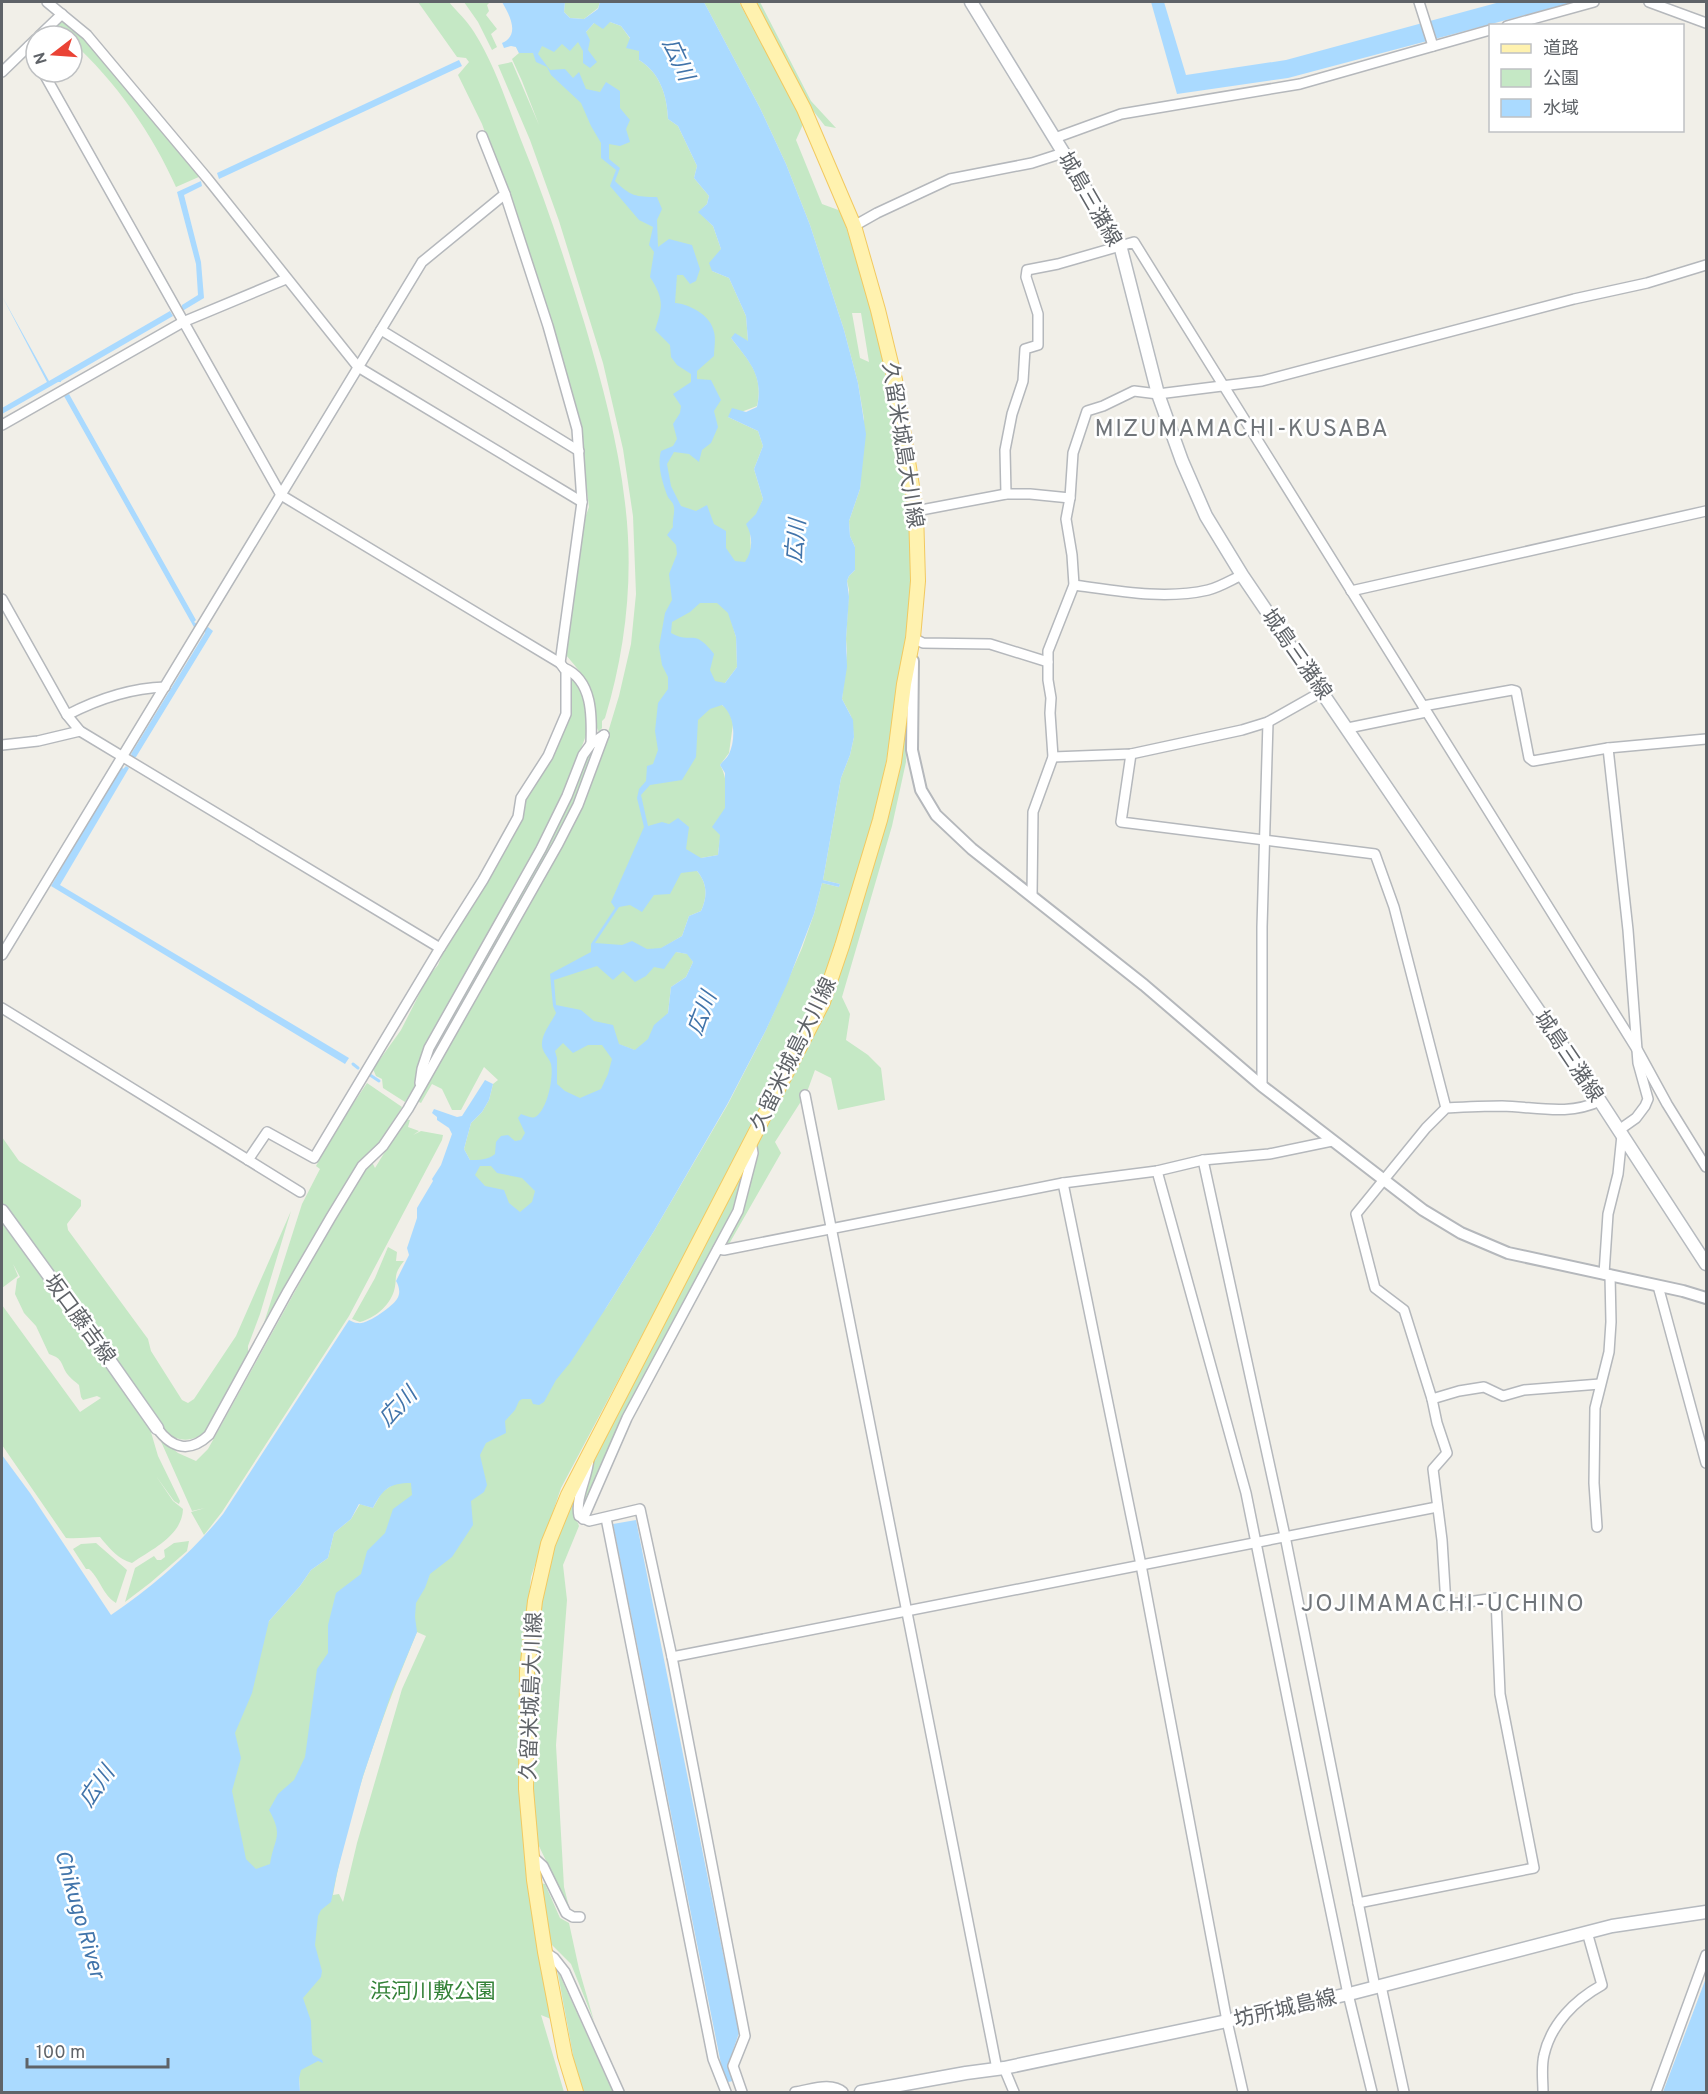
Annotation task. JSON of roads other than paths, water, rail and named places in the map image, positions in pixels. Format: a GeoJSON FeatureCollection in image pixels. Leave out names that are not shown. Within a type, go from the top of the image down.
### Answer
{"type":"FeatureCollection","features":[{"type":"Feature","properties":{"kind":"main road","name":"久留米城島大川線"},"geometry":{"type":"LineString","coordinates":[[576,2092],[565,2055],[545,1952],[526,1789],[527,1683],[535,1601],[548,1544],[568,1496],[823,1002],[880,820],[894,762],[904,684],[913,638],[918,580],[916,510],[894,380],[879,310],[854,226],[804,109],[748,2]]}},
{"type":"Feature","properties":{"kind":"main road","name":"城島三潴線"},"geometry":{"type":"LineString","coordinates":[[971,2],[1120,245],[1158,394],[1182,461],[1206,516],[1242,576],[1323,691],[1600,1101],[1707,1264]]}},
{"type":"Feature","properties":{"kind":"main road","name":"坂口藤吉線"},"geometry":{"type":"LineString","coordinates":[[2,1211],[157,1428]]}},
{"type":"Feature","properties":{"kind":"main road","name":"坊所城島線"},"geometry":{"type":"LineString","coordinates":[[861,2092],[1000,2068],[1227,2021],[1376,1987],[1587,1932],[1636,1921],[1707,1912]]}},
{"type":"Feature","properties":{"kind":"street"},"geometry":{"type":"LineString","coordinates":[[47,2],[87,35],[207,178],[358,367],[582,502]]}},
{"type":"Feature","properties":{"kind":"street"},"geometry":{"type":"LineString","coordinates":[[1419,2],[1433,46]]}},
{"type":"Feature","properties":{"kind":"street"},"geometry":{"type":"LineString","coordinates":[[1514,24],[1594,2]]}},
{"type":"Feature","properties":{"kind":"street"},"geometry":{"type":"LineString","coordinates":[[1649,2],[1707,23]]}},
{"type":"Feature","properties":{"kind":"street"},"geometry":{"type":"LineString","coordinates":[[52,24],[62,14]]}},
{"type":"Feature","properties":{"kind":"street"},"geometry":{"type":"LineString","coordinates":[[1055,138],[1121,114],[1300,84],[1489,31]]}},
{"type":"Feature","properties":{"kind":"street"},"geometry":{"type":"LineString","coordinates":[[2,72],[24,51]]}},
{"type":"Feature","properties":{"kind":"street"},"geometry":{"type":"LineString","coordinates":[[50,84],[281,495],[574,672],[584,686],[589,701],[592,720],[591,744]]}},
{"type":"Feature","properties":{"kind":"street"},"geometry":{"type":"LineString","coordinates":[[248,1160],[267,1132],[314,1158],[483,880],[518,817],[521,798],[548,756],[566,714],[566,671],[562,666],[582,502],[577,429],[548,326],[505,194],[482,136]]}},
{"type":"Feature","properties":{"kind":"street"},"geometry":{"type":"LineString","coordinates":[[854,226],[950,179],[1032,163],[1063,153]]}},
{"type":"Feature","properties":{"kind":"street"},"geometry":{"type":"LineString","coordinates":[[2,955],[422,262],[505,194]]}},
{"type":"Feature","properties":{"kind":"street"},"geometry":{"type":"LineString","coordinates":[[1006,494],[1005,450],[1012,414],[1023,381],[1025,349],[1038,345],[1038,314],[1026,277],[1027,270],[1112,250],[1120,245],[1134,242],[1638,1052],[1667,1104],[1707,1167]]}},
{"type":"Feature","properties":{"kind":"street"},"geometry":{"type":"LineString","coordinates":[[1032,895],[1033,812],[1053,757],[1051,698],[1047,680],[1048,651],[1074,585],[1066,519],[1073,453],[1087,411],[1134,391],[1158,394],[1225,387],[1273,378],[1574,299],[1647,283],[1707,265]]}},
{"type":"Feature","properties":{"kind":"street"},"geometry":{"type":"LineString","coordinates":[[2,425],[183,322],[286,279]]}},
{"type":"Feature","properties":{"kind":"street"},"geometry":{"type":"LineString","coordinates":[[381,330],[579,451]]}},
{"type":"Feature","properties":{"kind":"street"},"geometry":{"type":"LineString","coordinates":[[916,510],[1006,494],[1070,498]]}},
{"type":"Feature","properties":{"kind":"street"},"geometry":{"type":"LineString","coordinates":[[1351,591],[1707,511]]}},
{"type":"Feature","properties":{"kind":"street"},"geometry":{"type":"LineString","coordinates":[[1074,585],[1176,595],[1210,590],[1242,576]]}},
{"type":"Feature","properties":{"kind":"street"},"geometry":{"type":"LineString","coordinates":[[2,599],[67,715],[80,731],[121,758],[440,948]]}},
{"type":"Feature","properties":{"kind":"street"},"geometry":{"type":"LineString","coordinates":[[1048,662],[990,644],[923,643],[913,638],[912,750],[921,790],[936,815],[972,849],[1170,1007],[1262,1086],[1444,1224],[1484,1244],[1524,1257],[1707,1298]]}},
{"type":"Feature","properties":{"kind":"street"},"geometry":{"type":"LineString","coordinates":[[67,715],[84,706],[127,692],[165,687]]}},
{"type":"Feature","properties":{"kind":"street"},"geometry":{"type":"LineString","coordinates":[[1348,728],[1512,690],[1516,691],[1529,758],[1533,761],[1608,748],[1707,739]]}},
{"type":"Feature","properties":{"kind":"street"},"geometry":{"type":"LineString","coordinates":[[1053,757],[1131,754],[1268,722],[1323,691]]}},
{"type":"Feature","properties":{"kind":"street"},"geometry":{"type":"LineString","coordinates":[[1262,1086],[1262,927],[1268,722]]}},
{"type":"Feature","properties":{"kind":"street"},"geometry":{"type":"LineString","coordinates":[[2,745],[38,741],[80,731]]}},
{"type":"Feature","properties":{"kind":"street"},"geometry":{"type":"LineString","coordinates":[[157,1428],[164,1438],[188,1447],[200,1443],[209,1435],[331,1217],[362,1166],[383,1146],[408,1109],[420,1084],[558,844],[578,805],[604,735],[591,744],[583,755],[567,796],[541,849],[429,1048],[420,1084]]}},
{"type":"Feature","properties":{"kind":"street"},"geometry":{"type":"LineString","coordinates":[[1597,1527],[1594,1483],[1594,1408],[1609,1352],[1611,1322],[1607,1274],[1608,1214],[1618,1174],[1620,1132],[1636,1118],[1648,1099],[1638,1063],[1628,930],[1608,748]]}},
{"type":"Feature","properties":{"kind":"street"},"geometry":{"type":"LineString","coordinates":[[1131,754],[1121,822],[1375,854],[1394,907],[1446,1108]]}},
{"type":"Feature","properties":{"kind":"street"},"geometry":{"type":"LineString","coordinates":[[2,1008],[300,1192]]}},
{"type":"Feature","properties":{"kind":"street"},"geometry":{"type":"LineString","coordinates":[[805,1095],[1000,2068],[1014,2092]]}},
{"type":"Feature","properties":{"kind":"street"},"geometry":{"type":"LineString","coordinates":[[1358,1906],[1534,1868],[1500,1694],[1496,1598],[1446,1605],[1433,1469],[1447,1453],[1404,1310],[1375,1288],[1356,1214],[1426,1128],[1446,1108],[1503,1106],[1554,1111],[1571,1110],[1600,1101]]}},
{"type":"Feature","properties":{"kind":"street"},"geometry":{"type":"LineString","coordinates":[[583,1520],[627,1418],[738,1211],[753,1153],[752,1141]]}},
{"type":"Feature","properties":{"kind":"street"},"geometry":{"type":"LineString","coordinates":[[718,1250],[1063,1182],[1157,1171],[1203,1161],[1269,1154],[1332,1141]]}},
{"type":"Feature","properties":{"kind":"street"},"geometry":{"type":"LineString","coordinates":[[1203,1161],[1283,1537],[1363,1932],[1404,2092]]}},
{"type":"Feature","properties":{"kind":"street"},"geometry":{"type":"LineString","coordinates":[[1157,1171],[1258,1542],[1372,2092]]}},
{"type":"Feature","properties":{"kind":"street"},"geometry":{"type":"LineString","coordinates":[[1063,1182],[1141,1565],[1227,2021],[1243,2092]]}},
{"type":"Feature","properties":{"kind":"street"},"geometry":{"type":"LineString","coordinates":[[1658,1286],[1707,1463]]}},
{"type":"Feature","properties":{"kind":"street"},"geometry":{"type":"LineString","coordinates":[[1432,1399],[1484,1387],[1503,1396],[1524,1390],[1600,1384]]}},
{"type":"Feature","properties":{"kind":"street"},"geometry":{"type":"LineString","coordinates":[[589,1454],[588,1470],[577,1507],[579,1516],[589,1521],[640,1509],[672,1657],[746,2036],[734,2066],[742,2092]]}},
{"type":"Feature","properties":{"kind":"street"},"geometry":{"type":"LineString","coordinates":[[672,1657],[1437,1507]]}},
{"type":"Feature","properties":{"kind":"street"},"geometry":{"type":"LineString","coordinates":[[606,1518],[713,2059],[726,2092]]}},
{"type":"Feature","properties":{"kind":"street"},"geometry":{"type":"LineString","coordinates":[[532,1856],[543,1866],[566,1912],[573,1917],[580,1917]]}},
{"type":"Feature","properties":{"kind":"street"},"geometry":{"type":"LineString","coordinates":[[1543,2092],[1543,2056],[1552,2031],[1558,2021],[1580,2000],[1602,1985],[1587,1932]]}},
{"type":"Feature","properties":{"kind":"street"},"geometry":{"type":"LineString","coordinates":[[545,1952],[554,1958],[565,1972],[619,2092]]}},
{"type":"Feature","properties":{"kind":"street"},"geometry":{"type":"LineString","coordinates":[[1656,2092],[1707,1955]]}},
{"type":"Feature","properties":{"kind":"street"},"geometry":{"type":"LineString","coordinates":[[795,2092],[831,2086],[843,2092]]}},
{"type":"Feature","properties":{"kind":"water"},"geometry":{"type":"Polygon","coordinates":[[[502,2],[565,2],[564,12],[570,18],[584,19],[598,9],[600,2],[704,2],[760,108],[786,164],[810,225],[844,330],[858,383],[866,434],[860,489],[849,521],[850,536],[855,547],[855,570],[847,581],[849,597],[847,667],[842,699],[853,720],[854,737],[841,778],[823,880],[840,884],[839,887],[822,883],[814,914],[787,984],[766,1030],[728,1103],[654,1231],[606,1308],[570,1363],[556,1380],[544,1402],[539,1405],[533,1404],[531,1399],[519,1401],[515,1410],[505,1421],[506,1433],[486,1443],[480,1455],[487,1485],[484,1492],[471,1501],[473,1525],[452,1557],[430,1574],[416,1603],[417,1632],[391,1694],[363,1776],[331,1902],[321,1910],[318,1916],[315,1945],[322,1971],[321,1977],[303,1998],[311,2021],[312,2052],[323,2063],[318,2061],[301,2070],[300,2092],[2,2092],[2,1455],[111,1615],[185,1556],[223,1514],[349,1320],[358,1323],[367,1321],[397,1299],[399,1290],[396,1281],[409,1255],[407,1248],[417,1218],[417,1208],[441,1165],[452,1134],[449,1128],[437,1120],[432,1113],[434,1109],[457,1117],[462,1116],[485,1080],[493,1084],[489,1100],[482,1112],[471,1123],[464,1149],[470,1160],[473,1160],[486,1159],[495,1154],[496,1142],[501,1136],[508,1135],[515,1141],[521,1140],[525,1133],[518,1118],[521,1114],[535,1117],[543,1108],[549,1093],[552,1070],[542,1046],[542,1039],[556,1013],[553,1006],[550,974],[591,952],[591,944],[615,908],[611,902],[644,827],[637,798],[639,789],[646,781],[647,766],[653,764],[658,750],[655,731],[658,703],[668,689],[668,677],[662,665],[659,647],[665,613],[672,600],[669,574],[677,554],[676,545],[667,535],[673,527],[674,507],[663,484],[660,456],[661,451],[673,446],[677,439],[673,424],[680,413],[681,406],[673,394],[691,382],[691,374],[677,365],[671,357],[670,345],[655,330],[661,303],[658,291],[650,277],[654,252],[649,245],[653,227],[639,220],[610,186],[616,170],[601,158],[601,143],[581,103],[551,75],[547,67],[536,62],[533,53],[519,53],[516,47],[511,46],[504,48],[502,43],[511,35],[512,24],[502,2]],[[610,22],[603,29],[594,23],[586,32],[590,40],[588,50],[597,62],[590,68],[583,63],[583,51],[578,42],[570,51],[562,44],[554,52],[542,46],[538,54],[550,70],[565,69],[573,78],[579,72],[586,89],[600,92],[606,82],[620,91],[620,108],[630,120],[626,129],[630,142],[620,146],[609,144],[609,159],[620,168],[615,181],[634,195],[657,197],[662,209],[657,220],[658,247],[669,239],[692,245],[700,269],[696,281],[690,284],[683,275],[677,275],[675,303],[699,312],[709,320],[712,326],[715,338],[714,356],[697,371],[697,379],[711,380],[721,400],[714,411],[718,427],[711,443],[702,450],[699,462],[689,454],[674,452],[667,464],[671,486],[681,506],[696,511],[707,505],[714,524],[726,531],[726,548],[735,561],[745,562],[750,553],[751,543],[746,524],[756,514],[763,499],[754,469],[763,446],[758,431],[728,417],[732,408],[746,412],[757,407],[759,396],[757,378],[749,362],[731,338],[735,333],[748,341],[746,316],[729,278],[712,271],[709,263],[721,249],[713,226],[698,212],[707,204],[709,196],[694,178],[697,166],[678,126],[668,119],[661,85],[652,71],[639,60],[639,51],[626,48],[630,38],[621,26],[610,22]],[[700,603],[690,612],[672,622],[671,633],[702,641],[714,654],[710,670],[715,681],[725,683],[737,667],[736,637],[728,613],[717,603],[700,603]],[[722,705],[710,709],[698,720],[696,757],[682,780],[650,785],[641,795],[648,826],[662,822],[669,824],[678,818],[689,827],[686,849],[701,858],[718,855],[720,835],[712,827],[725,808],[725,773],[720,765],[729,754],[733,728],[730,715],[722,705]],[[697,871],[681,873],[670,894],[654,895],[642,912],[630,905],[619,907],[595,943],[622,945],[632,941],[647,949],[661,948],[682,936],[689,916],[701,911],[705,900],[705,885],[697,871]],[[676,952],[664,969],[654,967],[646,976],[635,982],[623,971],[613,980],[597,966],[554,980],[556,1005],[581,1010],[594,1021],[613,1025],[619,1044],[635,1050],[648,1039],[654,1025],[668,1013],[671,987],[686,977],[693,962],[687,954],[676,952]],[[563,1043],[555,1051],[557,1084],[565,1091],[580,1098],[601,1089],[612,1059],[602,1045],[588,1045],[573,1053],[563,1043]],[[480,1166],[475,1175],[485,1186],[504,1190],[509,1203],[520,1212],[532,1202],[535,1191],[522,1178],[497,1173],[491,1166],[480,1166]],[[411,1483],[397,1484],[388,1488],[380,1496],[373,1508],[359,1504],[351,1519],[334,1533],[328,1558],[311,1570],[269,1621],[252,1693],[235,1733],[241,1758],[232,1791],[246,1859],[256,1869],[270,1864],[277,1837],[274,1819],[269,1810],[278,1794],[294,1780],[305,1757],[317,1669],[328,1653],[328,1625],[336,1593],[361,1574],[367,1551],[385,1533],[393,1509],[412,1495],[411,1483]]]}},
{"type":"Feature","properties":{"kind":"water"},"geometry":{"type":"Polygon","coordinates":[[[1151,2],[1164,2],[1186,75],[1286,60],[1500,2],[1574,2],[1288,78],[1177,94],[1151,2]]]}},
{"type":"Feature","properties":{"kind":"water"},"geometry":{"type":"Polygon","coordinates":[[[459,60],[462,66],[219,179],[217,173],[459,60]]]}},
{"type":"Feature","properties":{"kind":"water"},"geometry":{"type":"Polygon","coordinates":[[[201,181],[202,186],[184,195],[201,262],[204,298],[182,310],[182,305],[198,295],[196,264],[177,192],[201,181]]]}},
{"type":"Feature","properties":{"kind":"water"},"geometry":{"type":"Polygon","coordinates":[[[2,296],[49,381],[170,311],[173,316],[2,414],[2,408],[47,382],[2,296]]]}},
{"type":"Feature","properties":{"kind":"water"},"geometry":{"type":"Polygon","coordinates":[[[69,394],[196,620],[195,629],[64,396],[69,394]]]}},
{"type":"Feature","properties":{"kind":"water"},"geometry":{"type":"Polygon","coordinates":[[[208,627],[213,631],[136,757],[133,758],[131,754],[205,633],[204,629],[208,627]]]}},
{"type":"Feature","properties":{"kind":"water"},"geometry":{"type":"Polygon","coordinates":[[[121,765],[123,769],[126,766],[129,768],[60,885],[349,1058],[345,1064],[51,886],[121,765]]]}},
{"type":"Feature","properties":{"kind":"water"},"geometry":{"type":"Polygon","coordinates":[[[636,1520],[739,2033],[729,2062],[733,2081],[728,2082],[721,2064],[613,1524],[636,1520]]]}},
{"type":"Feature","properties":{"kind":"water"},"geometry":{"type":"Polygon","coordinates":[[[1706,1978],[1706,2092],[1663,2092],[1706,1978]]]}},
{"type":"Feature","properties":{"kind":"waterway"},"geometry":{"type":"LineString","coordinates":[[353,1064],[358,1068]]}},
{"type":"Feature","properties":{"kind":"waterway"},"geometry":{"type":"LineString","coordinates":[[370,1075],[379,1081]]}},
{"type":"Feature","properties":{"kind":"district","name":"MIZUMAMACHI-KUSABA"},"geometry":{"type":"Point","coordinates":[1242,428]}},
{"type":"Feature","properties":{"kind":"district","name":"JOJIMAMACHI-UCHINO"},"geometry":{"type":"Point","coordinates":[1443,1603]}},
{"type":"Feature","properties":{"kind":"water label","name":"広川"},"geometry":{"type":"Point","coordinates":[679,59]}},
{"type":"Feature","properties":{"kind":"water label","name":"広川"},"geometry":{"type":"Point","coordinates":[795,541]}},
{"type":"Feature","properties":{"kind":"water label","name":"広川"},"geometry":{"type":"Point","coordinates":[701,1013]}},
{"type":"Feature","properties":{"kind":"water label","name":"広川"},"geometry":{"type":"Point","coordinates":[397,1406]}},
{"type":"Feature","properties":{"kind":"water label","name":"広川"},"geometry":{"type":"Point","coordinates":[96,1786]}},
{"type":"Feature","properties":{"kind":"water label","name":"Chikugo River"},"geometry":{"type":"Point","coordinates":[81,1914]}},
{"type":"Feature","properties":{"kind":"park label","name":"浜河川敷公園"},"geometry":{"type":"Point","coordinates":[433,1991]}}]}
